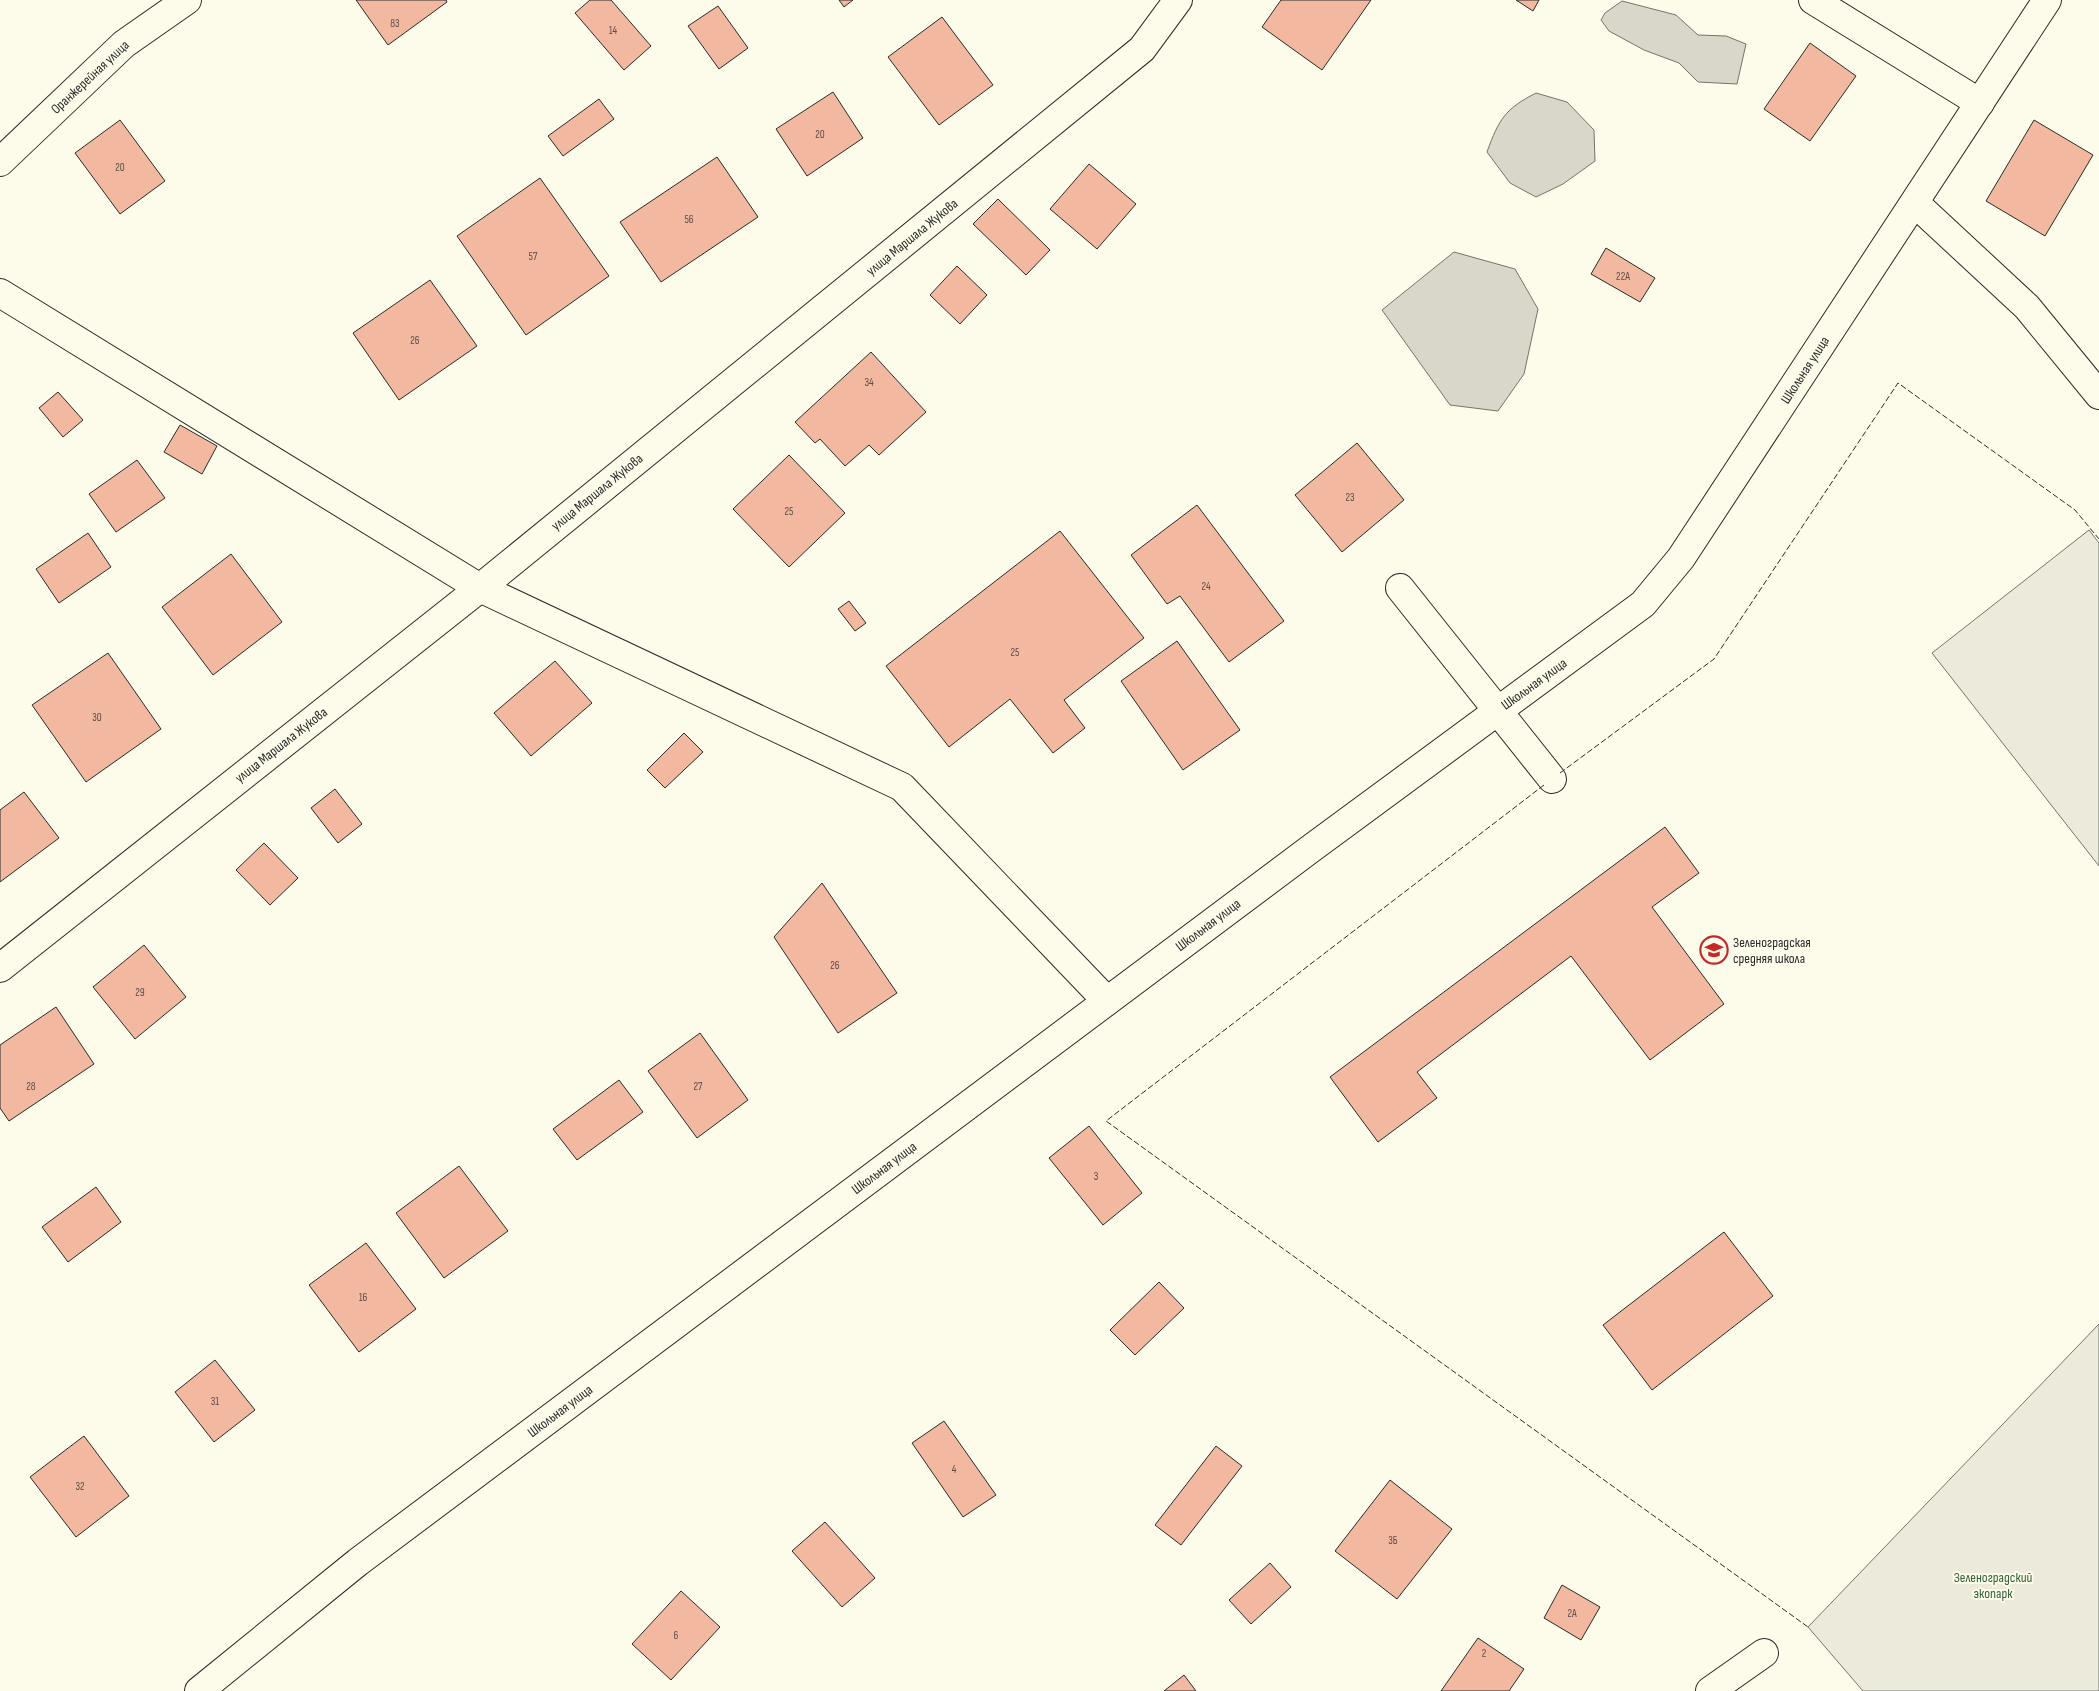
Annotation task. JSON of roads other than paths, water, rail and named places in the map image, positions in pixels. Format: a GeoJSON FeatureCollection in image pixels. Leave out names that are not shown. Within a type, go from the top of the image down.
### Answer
{"type":"FeatureCollection","features":[{"type":"Feature","properties":{"kind":"street","name":"Оранжерейная улица"},"geometry":{"type":"LineString","coordinates":[[0,162],[124,44],[187,0]]}},
{"type":"Feature","properties":{"kind":"street","name":"улица Маршала Жукова"},"geometry":{"type":"LineString","coordinates":[[0,968],[480,588],[1142,49],[1178,0]]}},
{"type":"Feature","properties":{"kind":"street"},"geometry":{"type":"LineString","coordinates":[[1813,0],[1980,102]]}},
{"type":"Feature","properties":{"kind":"street","name":"Школьная улица"},"geometry":{"type":"LineString","coordinates":[[199,1691],[358,1562],[1497,710],[1644,604],[1681,558],[2047,0]]}},
{"type":"Feature","properties":{"kind":"street"},"geometry":{"type":"LineString","coordinates":[[1915,203],[2027,307],[2099,395]]}},
{"type":"Feature","properties":{"kind":"street"},"geometry":{"type":"LineString","coordinates":[[0,293],[480,588],[902,787],[1107,1001]]}},
{"type":"Feature","properties":{"kind":"street"},"geometry":{"type":"LineString","coordinates":[[1400,588],[1552,779]]}},
{"type":"Feature","properties":{"kind":"street"},"geometry":{"type":"LineString","coordinates":[[1710,1691],[1764,1653]]}},
{"type":"Feature","properties":{"kind":"place","name":"Зеленоградская средняя школа"},"geometry":{"type":"Point","coordinates":[1714,950]}},
{"type":"Feature","properties":{"kind":"park label","name":"Зеленоградский экопарк"},"geometry":{"type":"Point","coordinates":[1993,1585]}}]}
